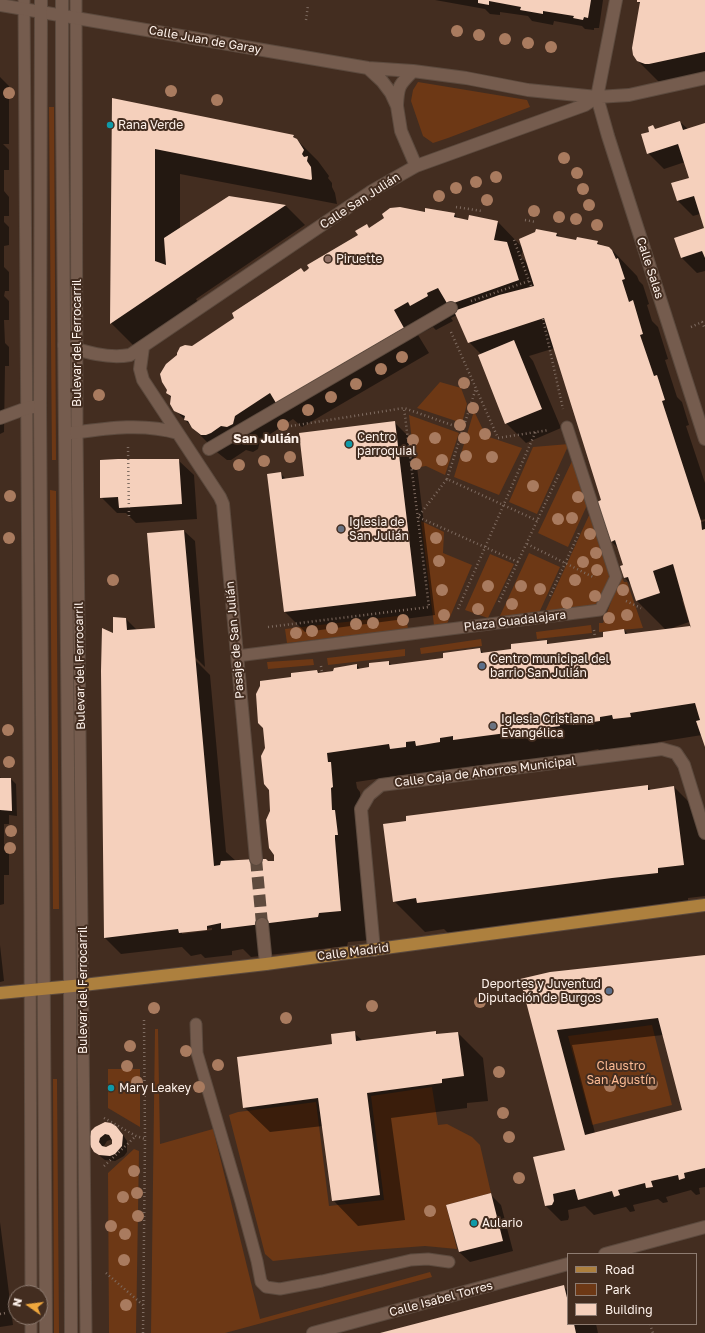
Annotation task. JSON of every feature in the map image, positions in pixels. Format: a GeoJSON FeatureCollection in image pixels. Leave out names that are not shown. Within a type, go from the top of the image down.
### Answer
{"type":"FeatureCollection","features":[{"type":"Feature","properties":{"kind":"main road","name":"Calle Madrid"},"geometry":{"type":"LineString","coordinates":[[0,993],[266,964],[705,905]]}},
{"type":"Feature","properties":{"kind":"street","name":"Bulevar del Ferrocarril"},"geometry":{"type":"LineString","coordinates":[[62,0],[70,986],[71,1333]]}},
{"type":"Feature","properties":{"kind":"street"},"geometry":{"type":"LineString","coordinates":[[616,0],[597,97],[629,95],[705,78]]}},
{"type":"Feature","properties":{"kind":"street","name":"Calle Juan de Garay"},"geometry":{"type":"LineString","coordinates":[[0,5],[24,4],[41,6],[62,15],[76,18],[368,68],[413,71],[466,78],[528,90],[597,97]]}},
{"type":"Feature","properties":{"kind":"street"},"geometry":{"type":"LineString","coordinates":[[41,6],[40,406],[46,1333]]}},
{"type":"Feature","properties":{"kind":"street"},"geometry":{"type":"LineString","coordinates":[[368,68],[382,81],[391,93],[396,106],[401,130],[416,166]]}},
{"type":"Feature","properties":{"kind":"street"},"geometry":{"type":"LineString","coordinates":[[396,106],[398,89],[413,71]]}},
{"type":"Feature","properties":{"kind":"street","name":"Calle San Julián"},"geometry":{"type":"LineString","coordinates":[[64,345],[89,353],[119,357],[130,355],[372,191],[416,166],[584,104],[597,97]]}},
{"type":"Feature","properties":{"kind":"street","name":"Calle Salas"},"geometry":{"type":"LineString","coordinates":[[597,97],[608,136],[705,439]]}},
{"type":"Feature","properties":{"kind":"street"},"geometry":{"type":"LineString","coordinates":[[209,449],[447,311]]}},
{"type":"Feature","properties":{"kind":"street"},"geometry":{"type":"LineString","coordinates":[[143,347],[140,369],[143,380],[178,433]]}},
{"type":"Feature","properties":{"kind":"street"},"geometry":{"type":"LineString","coordinates":[[0,418],[27,408],[40,406]]}},
{"type":"Feature","properties":{"kind":"street"},"geometry":{"type":"LineString","coordinates":[[65,434],[110,427],[155,428],[178,433]]}},
{"type":"Feature","properties":{"kind":"street","name":"Pasaje de San Julián"},"geometry":{"type":"LineString","coordinates":[[178,433],[220,497],[223,504],[256,859]]}},
{"type":"Feature","properties":{"kind":"street","name":"Calle Caja de Ahorros Municipal"},"geometry":{"type":"LineString","coordinates":[[374,950],[361,809],[369,795],[381,785],[662,749],[676,753],[684,765],[705,833]]}},
{"type":"Feature","properties":{"kind":"street"},"geometry":{"type":"LineString","coordinates":[[262,924],[266,964]]}},
{"type":"Feature","properties":{"kind":"street"},"geometry":{"type":"LineString","coordinates":[[609,1253],[705,1227]]}},
{"type":"Feature","properties":{"kind":"street","name":"Calle Isabel Torres"},"geometry":{"type":"LineString","coordinates":[[313,1333],[567,1264]]}},
{"type":"Feature","properties":{"kind":"lane","name":"Bulevar del Ferrocarril"},"geometry":{"type":"LineString","coordinates":[[76,0],[77,432],[86,1333]]}},
{"type":"Feature","properties":{"kind":"lane"},"geometry":{"type":"LineString","coordinates":[[24,4],[30,990],[30,1285]]}},
{"type":"Feature","properties":{"kind":"lane","name":"Plaza Guadalajara"},"geometry":{"type":"LineString","coordinates":[[237,656],[600,610],[616,577],[567,427]]}},
{"type":"Feature","properties":{"kind":"lane"},"geometry":{"type":"LineString","coordinates":[[196,1024],[197,1053],[241,1202],[257,1261],[261,1282],[266,1287],[280,1289],[322,1281],[411,1260],[428,1259],[449,1262]]}},
{"type":"Feature","properties":{"kind":"path"},"geometry":{"type":"LineString","coordinates":[[306,20],[308,5]]}},
{"type":"Feature","properties":{"kind":"path"},"geometry":{"type":"LineString","coordinates":[[456,207],[482,212]]}},
{"type":"Feature","properties":{"kind":"path"},"geometry":{"type":"LineString","coordinates":[[526,220],[536,222]]}},
{"type":"Feature","properties":{"kind":"path"},"geometry":{"type":"LineString","coordinates":[[514,240],[531,286]]}},
{"type":"Feature","properties":{"kind":"path"},"geometry":{"type":"LineString","coordinates":[[449,629],[536,431],[498,438],[476,388],[447,311],[529,281]]}},
{"type":"Feature","properties":{"kind":"path"},"geometry":{"type":"LineString","coordinates":[[542,319],[567,427]]}},
{"type":"Feature","properties":{"kind":"path"},"geometry":{"type":"LineString","coordinates":[[691,327],[702,322],[705,330]]}},
{"type":"Feature","properties":{"kind":"path"},"geometry":{"type":"LineString","coordinates":[[418,517],[448,480],[476,388]]}},
{"type":"Feature","properties":{"kind":"path"},"geometry":{"type":"LineString","coordinates":[[289,427],[404,408],[464,429]]}},
{"type":"Feature","properties":{"kind":"path"},"geometry":{"type":"LineString","coordinates":[[268,627],[429,607],[404,408]]}},
{"type":"Feature","properties":{"kind":"path"},"geometry":{"type":"LineString","coordinates":[[489,624],[572,445]]}},
{"type":"Feature","properties":{"kind":"path"},"geometry":{"type":"LineString","coordinates":[[128,447],[129,517]]}},
{"type":"Feature","properties":{"kind":"path"},"geometry":{"type":"LineString","coordinates":[[448,480],[538,521]]}},
{"type":"Feature","properties":{"kind":"path"},"geometry":{"type":"LineString","coordinates":[[540,618],[592,504]]}},
{"type":"Feature","properties":{"kind":"path"},"geometry":{"type":"LineString","coordinates":[[418,517],[518,562]]}},
{"type":"Feature","properties":{"kind":"path"},"geometry":{"type":"LineString","coordinates":[[527,544],[611,586]]}},
{"type":"Feature","properties":{"kind":"path"},"geometry":{"type":"LineString","coordinates":[[143,1333],[145,1139],[144,1020]]}},
{"type":"Feature","properties":{"kind":"path"},"geometry":{"type":"LineString","coordinates":[[102,1117],[136,1136],[145,1139]]}},
{"type":"Feature","properties":{"kind":"path"},"geometry":{"type":"LineString","coordinates":[[102,1168],[136,1136]]}},
{"type":"Feature","properties":{"kind":"path"},"geometry":{"type":"LineString","coordinates":[[102,1270],[143,1305]]}},
{"type":"Feature","properties":{"kind":"path"},"geometry":{"type":"LineString","coordinates":[[0,1314],[6,1313]]}},
{"type":"Feature","properties":{"kind":"green space"},"geometry":{"type":"Polygon","coordinates":[[[418,82],[527,100],[530,107],[433,143],[423,136],[411,101],[413,90],[418,82]]]}},
{"type":"Feature","properties":{"kind":"green space"},"geometry":{"type":"Polygon","coordinates":[[[49,107],[54,107],[56,460],[52,460],[49,107]]]}},
{"type":"Feature","properties":{"kind":"green space"},"geometry":{"type":"Polygon","coordinates":[[[440,382],[461,388],[467,404],[462,423],[417,408],[440,382]]]}},
{"type":"Feature","properties":{"kind":"green space"},"geometry":{"type":"Polygon","coordinates":[[[474,411],[486,436],[522,448],[499,495],[454,477],[474,411]]]}},
{"type":"Feature","properties":{"kind":"green space"},"geometry":{"type":"Polygon","coordinates":[[[409,415],[459,433],[445,475],[426,466],[415,468],[409,415]]]}},
{"type":"Feature","properties":{"kind":"green space"},"geometry":{"type":"Polygon","coordinates":[[[569,444],[537,514],[509,502],[533,447],[569,444]]]}},
{"type":"Feature","properties":{"kind":"green space"},"geometry":{"type":"Polygon","coordinates":[[[573,459],[588,503],[568,547],[538,533],[573,459]]]}},
{"type":"Feature","properties":{"kind":"green space"},"geometry":{"type":"Polygon","coordinates":[[[50,490],[56,491],[59,909],[53,909],[50,490]]]}},
{"type":"Feature","properties":{"kind":"green space"},"geometry":{"type":"Polygon","coordinates":[[[591,511],[613,577],[597,608],[543,616],[591,511]]]}},
{"type":"Feature","properties":{"kind":"green space"},"geometry":{"type":"Polygon","coordinates":[[[421,521],[444,532],[443,553],[472,565],[447,624],[434,625],[421,521]]]}},
{"type":"Feature","properties":{"kind":"green space"},"geometry":{"type":"Polygon","coordinates":[[[529,553],[560,567],[538,615],[499,618],[529,553]]]}},
{"type":"Feature","properties":{"kind":"green space"},"geometry":{"type":"Polygon","coordinates":[[[490,554],[514,564],[488,618],[465,610],[490,554]]]}},
{"type":"Feature","properties":{"kind":"green space"},"geometry":{"type":"Polygon","coordinates":[[[621,576],[624,582],[627,582],[643,628],[599,632],[599,623],[603,623],[621,576]]]}},
{"type":"Feature","properties":{"kind":"green space"},"geometry":{"type":"Polygon","coordinates":[[[406,615],[408,629],[287,643],[285,629],[406,615]]]}},
{"type":"Feature","properties":{"kind":"green space"},"geometry":{"type":"Polygon","coordinates":[[[591,625],[592,633],[537,639],[536,632],[591,625]]]}},
{"type":"Feature","properties":{"kind":"green space"},"geometry":{"type":"Polygon","coordinates":[[[481,639],[482,646],[421,654],[420,648],[481,639]]]}},
{"type":"Feature","properties":{"kind":"green space"},"geometry":{"type":"Polygon","coordinates":[[[405,649],[405,656],[328,665],[327,658],[405,649]]]}},
{"type":"Feature","properties":{"kind":"green space"},"geometry":{"type":"Polygon","coordinates":[[[313,659],[314,665],[268,669],[267,662],[313,659]]]}},
{"type":"Feature","properties":{"kind":"green space","name":"Claustro San Agustín"},"geometry":{"type":"Polygon","coordinates":[[[652,1025],[672,1105],[592,1125],[568,1036],[652,1025]]]}},
{"type":"Feature","properties":{"kind":"green space"},"geometry":{"type":"Polygon","coordinates":[[[155,1029],[158,1029],[160,1144],[213,1129],[260,1319],[430,1272],[432,1277],[225,1333],[151,1333],[155,1029]]]}},
{"type":"Feature","properties":{"kind":"green space"},"geometry":{"type":"Polygon","coordinates":[[[108,1069],[140,1069],[140,1127],[108,1108],[108,1069]]]}},
{"type":"Feature","properties":{"kind":"green space"},"geometry":{"type":"Polygon","coordinates":[[[53,1079],[57,1079],[59,1333],[54,1333],[53,1079]]]}},
{"type":"Feature","properties":{"kind":"green space"},"geometry":{"type":"Polygon","coordinates":[[[432,1087],[438,1125],[447,1124],[472,1137],[480,1145],[491,1193],[446,1205],[457,1249],[425,1246],[371,1250],[273,1261],[265,1254],[229,1115],[238,1112],[316,1102],[329,1206],[384,1200],[371,1096],[432,1087]]]}},
{"type":"Feature","properties":{"kind":"green space"},"geometry":{"type":"Polygon","coordinates":[[[134,1149],[139,1151],[136,1333],[109,1333],[108,1173],[134,1149]]]}},
{"type":"Feature","properties":{"kind":"building"},"geometry":{"type":"Polygon","coordinates":[[[478,0],[591,0],[588,18],[584,17],[583,20],[573,18],[574,16],[543,11],[543,14],[520,10],[521,7],[489,1],[489,5],[478,3],[478,0]]]}},
{"type":"Feature","properties":{"kind":"building"},"geometry":{"type":"Polygon","coordinates":[[[637,0],[705,0],[705,52],[649,64],[637,61],[633,55],[632,48],[640,2],[637,2],[637,0]]]}},
{"type":"Feature","properties":{"kind":"building"},"geometry":{"type":"Polygon","coordinates":[[[112,98],[294,135],[293,137],[297,139],[304,150],[302,154],[304,157],[308,156],[307,161],[311,167],[312,179],[155,149],[155,261],[166,265],[164,238],[229,196],[286,205],[110,324],[112,98]]]}},
{"type":"Feature","properties":{"kind":"building"},"geometry":{"type":"Polygon","coordinates":[[[680,121],[683,130],[705,123],[705,258],[702,251],[681,258],[674,238],[704,228],[694,196],[677,201],[671,183],[689,178],[678,144],[647,154],[641,134],[649,132],[648,127],[653,125],[655,129],[680,121]]]}},
{"type":"Feature","properties":{"kind":"building"},"geometry":{"type":"Polygon","coordinates":[[[400,207],[425,212],[425,208],[455,213],[454,217],[468,220],[469,215],[498,221],[494,240],[507,242],[519,280],[448,305],[438,288],[427,293],[428,296],[410,306],[408,302],[394,310],[404,328],[276,403],[270,393],[235,416],[233,424],[227,427],[221,426],[206,435],[201,435],[192,428],[188,421],[184,420],[185,416],[174,411],[170,404],[171,396],[166,393],[167,390],[162,382],[160,374],[166,364],[177,355],[180,347],[185,345],[192,346],[234,318],[232,313],[301,268],[304,272],[309,268],[307,265],[358,235],[355,231],[367,224],[369,228],[384,218],[382,214],[390,208],[400,207]]]}},
{"type":"Feature","properties":{"kind":"building"},"geometry":{"type":"Polygon","coordinates":[[[536,229],[557,233],[556,236],[576,240],[577,237],[598,241],[597,244],[609,247],[616,259],[618,258],[625,279],[622,280],[629,302],[633,300],[643,334],[640,335],[654,376],[657,375],[665,400],[662,401],[701,521],[702,530],[705,529],[705,747],[696,721],[700,720],[695,703],[630,713],[631,717],[613,719],[612,715],[600,717],[600,721],[573,725],[572,720],[559,722],[560,726],[453,740],[453,736],[440,738],[440,742],[416,746],[415,741],[406,742],[406,747],[390,749],[389,744],[327,753],[328,762],[331,762],[333,787],[331,788],[332,810],[335,810],[338,835],[335,835],[335,839],[341,911],[319,913],[318,917],[221,929],[221,923],[207,926],[207,930],[179,933],[178,929],[104,938],[101,671],[102,628],[113,633],[113,617],[126,618],[127,630],[155,628],[147,533],[184,530],[214,866],[220,865],[221,861],[266,859],[268,861],[274,861],[274,855],[269,848],[266,820],[270,811],[269,790],[264,784],[261,756],[265,748],[263,728],[258,723],[256,694],[260,686],[260,681],[291,677],[291,673],[317,670],[318,673],[333,671],[334,668],[357,664],[357,669],[369,667],[369,663],[389,661],[389,665],[443,658],[443,653],[480,648],[481,653],[511,649],[511,644],[547,640],[547,644],[603,637],[603,632],[624,629],[625,634],[690,626],[691,628],[673,564],[653,571],[660,593],[636,601],[628,577],[624,578],[620,566],[623,565],[615,540],[611,542],[597,502],[601,500],[544,318],[468,343],[454,311],[499,295],[534,286],[519,239],[535,232],[536,229]]]}},
{"type":"Feature","properties":{"kind":"building"},"geometry":{"type":"Polygon","coordinates":[[[514,340],[542,409],[505,424],[478,355],[514,340]]]}},
{"type":"Feature","properties":{"kind":"building","name":"Iglesia de San Julián"},"geometry":{"type":"Polygon","coordinates":[[[395,421],[416,596],[284,612],[267,474],[281,472],[282,479],[304,476],[299,433],[395,421]]]}},
{"type":"Feature","properties":{"kind":"building"},"geometry":{"type":"Polygon","coordinates":[[[179,459],[182,504],[119,508],[118,497],[100,498],[100,460],[179,459]]]}},
{"type":"Feature","properties":{"kind":"building"},"geometry":{"type":"Polygon","coordinates":[[[0,778],[11,778],[12,811],[0,810],[0,778]]]}},
{"type":"Feature","properties":{"kind":"building"},"geometry":{"type":"Polygon","coordinates":[[[648,785],[648,790],[674,786],[684,865],[658,868],[658,873],[417,903],[416,898],[393,902],[383,824],[406,821],[406,816],[648,785]]]}},
{"type":"Feature","properties":{"kind":"building"},"geometry":{"type":"Polygon","coordinates":[[[705,955],[705,1168],[684,1173],[685,1178],[679,1180],[678,1175],[651,1181],[653,1187],[646,1188],[645,1183],[618,1190],[620,1195],[614,1197],[612,1191],[578,1200],[575,1189],[553,1194],[554,1201],[552,1205],[545,1206],[533,1157],[565,1150],[520,979],[550,972],[705,955]],[[658,1018],[557,1030],[585,1135],[682,1110],[658,1018]]]}},
{"type":"Feature","properties":{"kind":"building"},"geometry":{"type":"Polygon","coordinates":[[[355,1031],[356,1041],[436,1031],[436,1034],[458,1032],[464,1076],[442,1079],[442,1083],[367,1093],[380,1195],[332,1201],[318,1098],[243,1108],[237,1057],[332,1044],[331,1034],[355,1031]]]}},
{"type":"Feature","properties":{"kind":"building"},"geometry":{"type":"Polygon","coordinates":[[[105,1122],[111,1123],[116,1126],[123,1135],[122,1146],[115,1154],[110,1156],[99,1155],[94,1152],[89,1142],[91,1131],[95,1127],[105,1122]],[[105,1134],[100,1138],[99,1142],[102,1146],[106,1147],[112,1144],[112,1140],[109,1135],[105,1134]]]}},
{"type":"Feature","properties":{"kind":"building","name":"Aulario"},"geometry":{"type":"Polygon","coordinates":[[[491,1193],[503,1241],[459,1252],[446,1205],[491,1193]]]}},
{"type":"Feature","properties":{"kind":"building"},"geometry":{"type":"Polygon","coordinates":[[[564,1285],[567,1298],[567,1325],[574,1325],[576,1333],[380,1333],[564,1285]]]}},
{"type":"Feature","properties":{"kind":"tunnel"},"geometry":{"type":"LineString","coordinates":[[256,859],[262,924]]}},
{"type":"Feature","properties":{"kind":"place","name":"Rana Verde"},"geometry":{"type":"Point","coordinates":[110,125]}},
{"type":"Feature","properties":{"kind":"place","name":"Piruette"},"geometry":{"type":"Point","coordinates":[328,259]}},
{"type":"Feature","properties":{"kind":"place","name":"Centro parroquial"},"geometry":{"type":"Point","coordinates":[349,444]}},
{"type":"Feature","properties":{"kind":"place","name":"Iglesia de San Julián"},"geometry":{"type":"Point","coordinates":[341,529]}},
{"type":"Feature","properties":{"kind":"place","name":"Centro municipal del barrio San Julián"},"geometry":{"type":"Point","coordinates":[482,666]}},
{"type":"Feature","properties":{"kind":"place","name":"Iglesia Cristiana Evangélica"},"geometry":{"type":"Point","coordinates":[493,726]}},
{"type":"Feature","properties":{"kind":"place","name":"Deportes y Juventud Diputación de Burgos"},"geometry":{"type":"Point","coordinates":[609,991]}},
{"type":"Feature","properties":{"kind":"place","name":"Mary Leakey"},"geometry":{"type":"Point","coordinates":[111,1088]}},
{"type":"Feature","properties":{"kind":"place","name":"Aulario"},"geometry":{"type":"Point","coordinates":[474,1223]}},
{"type":"Feature","properties":{"kind":"district","name":"San Julián"},"geometry":{"type":"Point","coordinates":[266,439]}}]}
